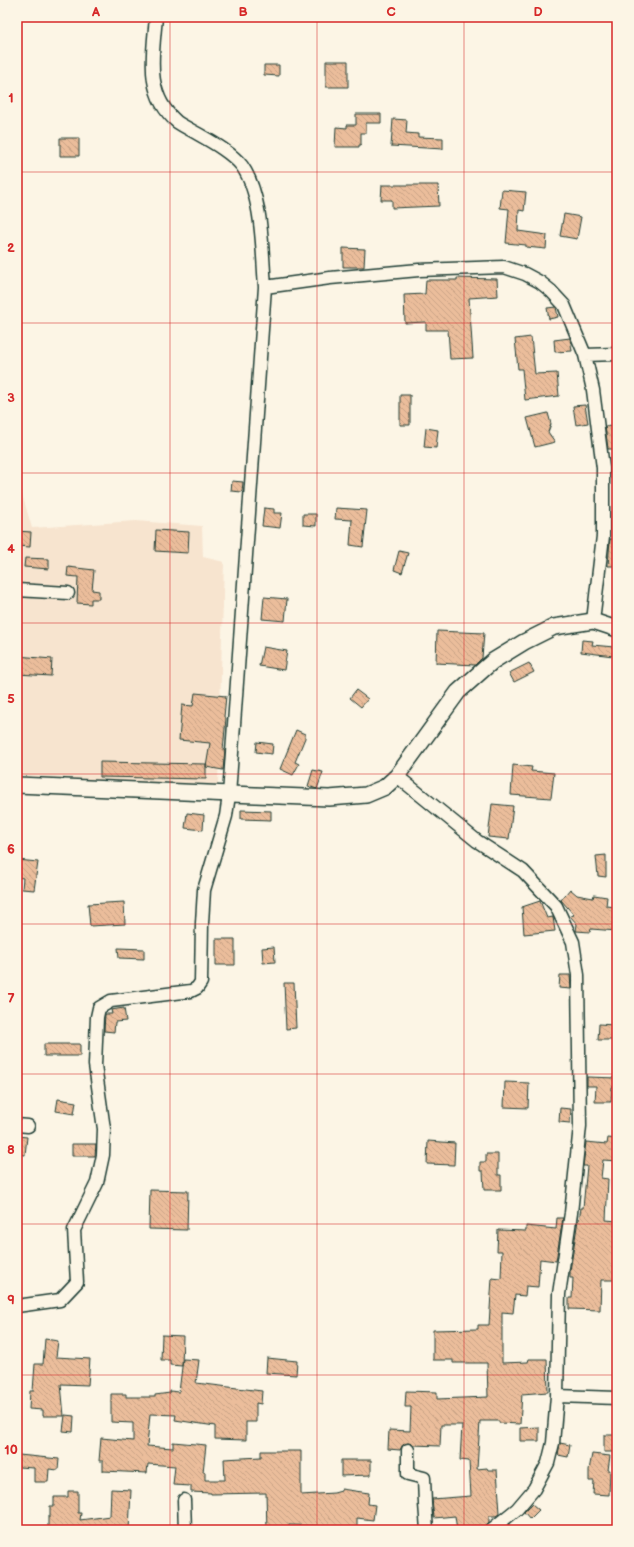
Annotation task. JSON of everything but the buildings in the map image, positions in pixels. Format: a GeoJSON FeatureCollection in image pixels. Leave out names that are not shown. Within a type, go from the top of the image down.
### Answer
{"type":"FeatureCollection","features":[{"type":"Feature","properties":{"kind":"main road"},"geometry":{"type":"LineString","coordinates":[[17,785],[329,798],[366,795],[385,787],[397,776],[458,692],[493,660],[554,627],[593,620],[617,629]]}},
{"type":"Feature","properties":{"kind":"street"},"geometry":{"type":"LineString","coordinates":[[17,1306],[60,1300],[77,1282],[74,1230],[97,1183],[103,1156],[104,1129],[95,1065],[97,1017],[99,1008],[111,1001],[191,991],[197,988],[201,982],[204,890],[226,816],[229,795],[265,287],[259,211],[250,183],[242,166],[218,145],[177,122],[164,107],[155,91],[153,58],[156,17]]}},
{"type":"Feature","properties":{"kind":"street"},"geometry":{"type":"LineString","coordinates":[[265,287],[330,278],[419,270],[504,267],[525,274],[540,282],[564,305],[585,355],[593,390],[604,468],[603,536],[593,620]]}},
{"type":"Feature","properties":{"kind":"street"},"geometry":{"type":"LineString","coordinates":[[585,355],[617,354]]}},
{"type":"Feature","properties":{"kind":"street"},"geometry":{"type":"LineString","coordinates":[[17,590],[68,593]]}},
{"type":"Feature","properties":{"kind":"street"},"geometry":{"type":"LineString","coordinates":[[397,776],[477,841],[523,871],[556,906],[573,942],[578,975],[580,1126],[571,1213],[559,1294],[557,1396],[553,1443],[548,1463],[534,1488],[517,1509],[491,1530]]}},
{"type":"Feature","properties":{"kind":"street"},"geometry":{"type":"LineString","coordinates":[[557,1396],[617,1398]]}},
{"type":"Feature","properties":{"kind":"street"},"geometry":{"type":"LineString","coordinates":[[408,1450],[408,1474],[424,1478],[427,1530]]}},
{"type":"Feature","properties":{"kind":"street"},"geometry":{"type":"LineString","coordinates":[[184,1500],[185,1530]]}},
{"type":"Feature","properties":{"kind":"shaded area"},"geometry":{"type":"Polygon","coordinates":[[[17,477],[32,528],[136,521],[202,526],[203,557],[224,562],[218,785],[17,776],[17,477]]]}}]}
